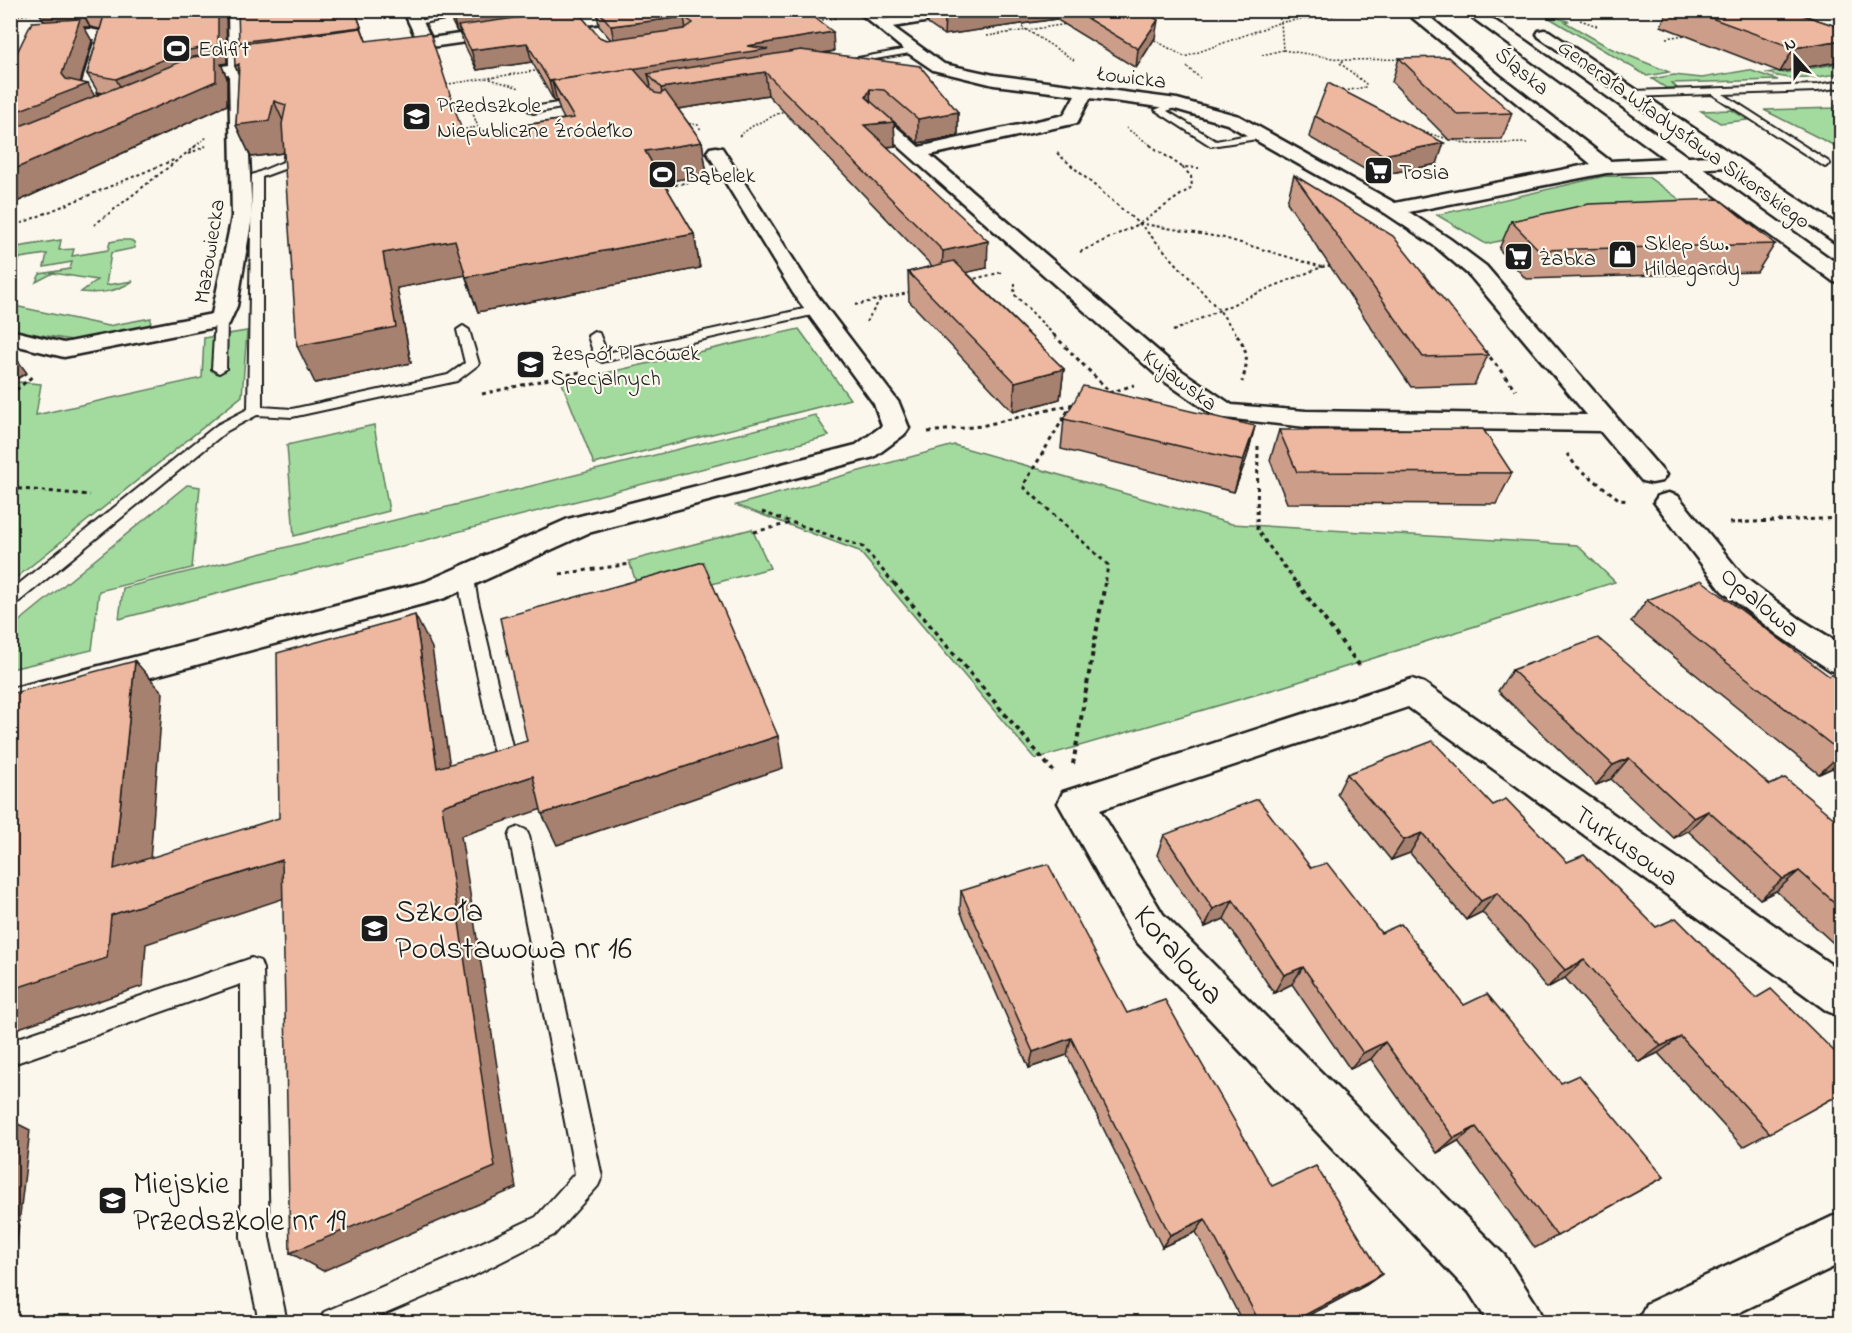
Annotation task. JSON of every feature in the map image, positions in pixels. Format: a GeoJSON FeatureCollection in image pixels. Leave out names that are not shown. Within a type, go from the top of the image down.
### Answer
{"type":"FeatureCollection","features":[{"type":"Feature","properties":{"kind":"street","name":"Mazowiecka"},"geometry":{"type":"LineString","coordinates":[[222,319],[242,217],[235,10]]}},
{"type":"Feature","properties":{"kind":"street"},"geometry":{"type":"LineString","coordinates":[[370,50],[664,10]]}},
{"type":"Feature","properties":{"kind":"street","name":"Łowicka"},"geometry":{"type":"LineString","coordinates":[[863,10],[913,50],[939,67],[1083,96],[1177,105],[1233,120],[1264,135],[1392,209],[1443,243],[1478,271],[1606,423]]}},
{"type":"Feature","properties":{"kind":"street"},"geometry":{"type":"LineString","coordinates":[[881,24],[974,10]]}},
{"type":"Feature","properties":{"kind":"street","name":"Śląska"},"geometry":{"type":"LineString","coordinates":[[1410,10],[1606,167]]}},
{"type":"Feature","properties":{"kind":"street","name":"Generała Władysława Sikorskiego"},"geometry":{"type":"LineString","coordinates":[[1474,13],[1842,277]]}},
{"type":"Feature","properties":{"kind":"street"},"geometry":{"type":"LineString","coordinates":[[413,16],[426,43]]}},
{"type":"Feature","properties":{"kind":"street"},"geometry":{"type":"LineString","coordinates":[[585,21],[595,34]]}},
{"type":"Feature","properties":{"kind":"street","name":"Generała Władysława Sikorskiego"},"geometry":{"type":"LineString","coordinates":[[1536,28],[1842,238]]}},
{"type":"Feature","properties":{"kind":"street"},"geometry":{"type":"LineString","coordinates":[[46,38],[90,33],[103,36],[86,97],[132,102],[95,118]]}},
{"type":"Feature","properties":{"kind":"street"},"geometry":{"type":"LineString","coordinates":[[169,87],[200,74],[292,60]]}},
{"type":"Feature","properties":{"kind":"street"},"geometry":{"type":"LineString","coordinates":[[915,153],[1071,120],[1083,96]]}},
{"type":"Feature","properties":{"kind":"street","name":"Kujawska"},"geometry":{"type":"LineString","coordinates":[[877,119],[1170,374],[1225,412],[1306,419],[1606,423]]}},
{"type":"Feature","properties":{"kind":"street"},"geometry":{"type":"LineString","coordinates":[[10,702],[434,590],[578,526],[865,451],[896,428],[886,403],[818,312],[716,152]]}},
{"type":"Feature","properties":{"kind":"street"},"geometry":{"type":"LineString","coordinates":[[1392,209],[1606,167],[1730,161]]}},
{"type":"Feature","properties":{"kind":"street"},"geometry":{"type":"LineString","coordinates":[[10,338],[64,350],[222,319]]}},
{"type":"Feature","properties":{"kind":"street"},"geometry":{"type":"LineString","coordinates":[[1606,423],[1652,475]]}},
{"type":"Feature","properties":{"kind":"street","name":"Opalowa"},"geometry":{"type":"LineString","coordinates":[[1668,502],[1733,584],[1789,627],[1842,661]]}},
{"type":"Feature","properties":{"kind":"street"},"geometry":{"type":"LineString","coordinates":[[1073,792],[1399,697]]}},
{"type":"Feature","properties":{"kind":"street","name":"Turkusowa"},"geometry":{"type":"LineString","coordinates":[[1399,697],[1842,998]]}},
{"type":"Feature","properties":{"kind":"street","name":"Koralowa"},"geometry":{"type":"LineString","coordinates":[[1073,792],[1149,927],[1487,1274],[1518,1323]]}},
{"type":"Feature","properties":{"kind":"street"},"geometry":{"type":"LineString","coordinates":[[1664,1323],[1842,1237]]}},
{"type":"Feature","properties":{"kind":"lane"},"geometry":{"type":"LineString","coordinates":[[413,16],[496,10]]}},
{"type":"Feature","properties":{"kind":"lane"},"geometry":{"type":"LineString","coordinates":[[1460,10],[1474,13]]}},
{"type":"Feature","properties":{"kind":"lane"},"geometry":{"type":"LineString","coordinates":[[833,63],[913,50]]}},
{"type":"Feature","properties":{"kind":"lane"},"geometry":{"type":"LineString","coordinates":[[1632,94],[1817,88],[1842,84]]}},
{"type":"Feature","properties":{"kind":"lane"},"geometry":{"type":"LineString","coordinates":[[1713,91],[1825,164]]}},
{"type":"Feature","properties":{"kind":"lane"},"geometry":{"type":"LineString","coordinates":[[533,110],[587,101]]}},
{"type":"Feature","properties":{"kind":"lane"},"geometry":{"type":"LineString","coordinates":[[1177,105],[1160,110],[1214,144],[1264,135]]}},
{"type":"Feature","properties":{"kind":"lane"},"geometry":{"type":"LineString","coordinates":[[255,411],[257,175],[288,164],[292,136]]}},
{"type":"Feature","properties":{"kind":"lane"},"geometry":{"type":"LineString","coordinates":[[594,336],[602,358],[818,312]]}},
{"type":"Feature","properties":{"kind":"lane"},"geometry":{"type":"LineString","coordinates":[[219,369],[222,319]]}},
{"type":"Feature","properties":{"kind":"lane"},"geometry":{"type":"LineString","coordinates":[[10,600],[222,428],[255,411],[292,413],[452,378],[472,364],[463,330]]}},
{"type":"Feature","properties":{"kind":"lane"},"geometry":{"type":"LineString","coordinates":[[466,575],[506,763]]}},
{"type":"Feature","properties":{"kind":"lane"},"geometry":{"type":"LineString","coordinates":[[334,1323],[463,1266],[544,1226],[589,1177],[519,836]]}},
{"type":"Feature","properties":{"kind":"lane"},"geometry":{"type":"LineString","coordinates":[[10,1053],[252,969],[255,1237],[273,1323]]}},
{"type":"Feature","properties":{"kind":"path"},"geometry":{"type":"LineString","coordinates":[[1133,15],[1164,10]]}},
{"type":"Feature","properties":{"kind":"path"},"geometry":{"type":"LineString","coordinates":[[1276,10],[1281,21],[1283,50]]}},
{"type":"Feature","properties":{"kind":"path"},"geometry":{"type":"LineString","coordinates":[[1144,34],[1185,57],[1281,21],[1379,10]]}},
{"type":"Feature","properties":{"kind":"path"},"geometry":{"type":"LineString","coordinates":[[984,36],[1070,24]]}},
{"type":"Feature","properties":{"kind":"path"},"geometry":{"type":"LineString","coordinates":[[1666,38],[1685,35]]}},
{"type":"Feature","properties":{"kind":"path"},"geometry":{"type":"LineString","coordinates":[[1262,55],[1283,50],[1346,60],[1405,59]]}},
{"type":"Feature","properties":{"kind":"path"},"geometry":{"type":"LineString","coordinates":[[1336,93],[1358,89],[1366,84],[1340,63],[1346,60]]}},
{"type":"Feature","properties":{"kind":"path"},"geometry":{"type":"LineString","coordinates":[[441,85],[542,70]]}},
{"type":"Feature","properties":{"kind":"path"},"geometry":{"type":"LineString","coordinates":[[960,282],[1042,263],[1088,249],[1126,232],[1182,196],[1192,187],[1191,176],[1182,168],[1083,96]]}},
{"type":"Feature","properties":{"kind":"path"},"geometry":{"type":"LineString","coordinates":[[447,104],[468,100],[478,128],[465,129]]}},
{"type":"Feature","properties":{"kind":"path"},"geometry":{"type":"LineString","coordinates":[[716,152],[754,125],[793,107]]}},
{"type":"Feature","properties":{"kind":"path"},"geometry":{"type":"LineString","coordinates":[[94,225],[238,114]]}},
{"type":"Feature","properties":{"kind":"path"},"geometry":{"type":"LineString","coordinates":[[1038,127],[1052,148],[1138,223],[1219,310],[1245,345],[1248,363],[1240,388],[1225,412]]}},
{"type":"Feature","properties":{"kind":"path"},"geometry":{"type":"LineString","coordinates":[[1412,129],[1467,144],[1539,143],[1569,138]]}},
{"type":"Feature","properties":{"kind":"path"},"geometry":{"type":"LineString","coordinates":[[10,228],[240,132]]}},
{"type":"Feature","properties":{"kind":"path"},"geometry":{"type":"LineString","coordinates":[[1182,168],[1206,168]]}},
{"type":"Feature","properties":{"kind":"path"},"geometry":{"type":"LineString","coordinates":[[1138,223],[1224,238],[1322,267]]}},
{"type":"Feature","properties":{"kind":"path"},"geometry":{"type":"LineString","coordinates":[[1138,347],[1322,267],[1342,263]]}},
{"type":"Feature","properties":{"kind":"path"},"geometry":{"type":"LineString","coordinates":[[818,312],[914,292]]}},
{"type":"Feature","properties":{"kind":"path"},"geometry":{"type":"LineString","coordinates":[[1482,347],[1576,466],[1620,500],[1668,502]]}},
{"type":"Feature","properties":{"kind":"path"},"geometry":{"type":"LineString","coordinates":[[482,394],[586,371]]}},
{"type":"Feature","properties":{"kind":"path"},"geometry":{"type":"LineString","coordinates":[[1100,396],[1170,374]]}},
{"type":"Feature","properties":{"kind":"path"},"geometry":{"type":"LineString","coordinates":[[896,428],[912,434],[981,426],[1082,401]]}},
{"type":"Feature","properties":{"kind":"path"},"geometry":{"type":"LineString","coordinates":[[715,491],[728,500],[863,547],[1063,784],[1073,792],[1108,565],[1023,486],[1072,404]]}},
{"type":"Feature","properties":{"kind":"path"},"geometry":{"type":"LineString","coordinates":[[1258,438],[1257,530],[1399,697]]}},
{"type":"Feature","properties":{"kind":"path"},"geometry":{"type":"LineString","coordinates":[[1687,525],[1842,518]]}},
{"type":"Feature","properties":{"kind":"path"},"geometry":{"type":"LineString","coordinates":[[754,532],[794,522]]}},
{"type":"Feature","properties":{"kind":"green space"},"geometry":{"type":"Polygon","coordinates":[[[1541,13],[1568,21],[1565,22],[1610,48],[1669,72],[1647,76],[1541,13]]]}},
{"type":"Feature","properties":{"kind":"green space"},"geometry":{"type":"Polygon","coordinates":[[[1841,63],[1841,73],[1822,76],[1786,78],[1767,73],[1776,71],[1784,73],[1841,63]]]}},
{"type":"Feature","properties":{"kind":"green space"},"geometry":{"type":"Polygon","coordinates":[[[1749,70],[1778,80],[1672,83],[1677,88],[1666,88],[1652,79],[1674,75],[1702,78],[1749,70]]]}},
{"type":"Feature","properties":{"kind":"green space"},"geometry":{"type":"Polygon","coordinates":[[[1835,105],[1841,105],[1841,149],[1764,110],[1837,108],[1835,105]]]}},
{"type":"Feature","properties":{"kind":"green space"},"geometry":{"type":"Polygon","coordinates":[[[1732,110],[1748,120],[1720,123],[1701,111],[1732,110]]]}},
{"type":"Feature","properties":{"kind":"green space"},"geometry":{"type":"Polygon","coordinates":[[[1605,176],[1648,177],[1710,221],[1571,225],[1486,244],[1437,215],[1605,176]]]}},
{"type":"Feature","properties":{"kind":"green space"},"geometry":{"type":"Polygon","coordinates":[[[61,240],[59,250],[74,249],[72,256],[108,250],[110,242],[120,240],[134,242],[135,248],[111,253],[106,285],[133,281],[114,290],[95,293],[81,292],[97,280],[53,273],[36,282],[40,274],[70,269],[72,262],[44,267],[47,254],[20,258],[15,270],[11,271],[11,248],[61,240]]]}},
{"type":"Feature","properties":{"kind":"green space"},"geometry":{"type":"Polygon","coordinates":[[[10,305],[108,326],[151,318],[149,339],[108,346],[11,330],[10,305]]]}},
{"type":"Feature","properties":{"kind":"green space"},"geometry":{"type":"Polygon","coordinates":[[[799,329],[850,399],[594,464],[562,383],[799,329]]]}},
{"type":"Feature","properties":{"kind":"green space"},"geometry":{"type":"Polygon","coordinates":[[[247,331],[242,396],[11,582],[10,387],[19,382],[41,384],[36,415],[202,378],[204,338],[247,331]]]}},
{"type":"Feature","properties":{"kind":"green space"},"geometry":{"type":"Polygon","coordinates":[[[815,415],[829,436],[119,619],[123,588],[815,415]]]}},
{"type":"Feature","properties":{"kind":"green space"},"geometry":{"type":"Polygon","coordinates":[[[374,425],[389,511],[294,536],[287,445],[374,425]]]}},
{"type":"Feature","properties":{"kind":"green space"},"geometry":{"type":"Polygon","coordinates":[[[954,445],[1232,524],[1577,545],[1615,582],[1282,687],[1035,759],[859,551],[736,505],[954,445]]]}},
{"type":"Feature","properties":{"kind":"green space"},"geometry":{"type":"Polygon","coordinates":[[[187,485],[200,487],[192,568],[99,591],[92,650],[11,669],[11,628],[187,485]]]}},
{"type":"Feature","properties":{"kind":"green space"},"geometry":{"type":"Polygon","coordinates":[[[752,529],[770,568],[643,603],[629,561],[752,529]]]}},
{"type":"Feature","properties":{"kind":"building"},"geometry":{"type":"Polygon","coordinates":[[[42,10],[72,10],[40,14],[42,10]]]}},
{"type":"Feature","properties":{"kind":"building"},"geometry":{"type":"Polygon","coordinates":[[[85,10],[218,10],[218,45],[184,51],[116,79],[87,74],[103,19],[101,14],[85,10]]]}},
{"type":"Feature","properties":{"kind":"building"},"geometry":{"type":"Polygon","coordinates":[[[238,10],[355,10],[361,27],[239,42],[238,10]]]}},
{"type":"Feature","properties":{"kind":"building"},"geometry":{"type":"Polygon","coordinates":[[[450,10],[475,10],[452,14],[450,10]]]}},
{"type":"Feature","properties":{"kind":"building"},"geometry":{"type":"Polygon","coordinates":[[[576,10],[599,37],[606,40],[684,29],[693,23],[684,17],[611,26],[598,10],[805,10],[833,32],[747,46],[768,49],[549,81],[527,43],[471,50],[458,26],[576,10]]]}},
{"type":"Feature","properties":{"kind":"building"},"geometry":{"type":"Polygon","coordinates":[[[934,10],[993,10],[945,17],[934,10]]]}},
{"type":"Feature","properties":{"kind":"building"},"geometry":{"type":"Polygon","coordinates":[[[1073,10],[1142,10],[1158,20],[1138,49],[1073,10]]]}},
{"type":"Feature","properties":{"kind":"building"},"geometry":{"type":"Polygon","coordinates":[[[1689,10],[1788,10],[1842,28],[1842,40],[1794,48],[1689,10]]]}},
{"type":"Feature","properties":{"kind":"building"},"geometry":{"type":"Polygon","coordinates":[[[80,19],[62,74],[66,79],[88,84],[10,114],[10,67],[32,22],[80,19]]]}},
{"type":"Feature","properties":{"kind":"building"},"geometry":{"type":"Polygon","coordinates":[[[361,28],[366,41],[430,33],[463,134],[574,118],[552,81],[633,68],[655,93],[661,94],[665,91],[702,142],[645,151],[694,234],[466,277],[455,240],[383,253],[396,327],[297,346],[282,124],[286,105],[274,101],[269,121],[236,125],[239,64],[235,66],[234,45],[361,28]]]}},
{"type":"Feature","properties":{"kind":"building"},"geometry":{"type":"Polygon","coordinates":[[[801,50],[920,66],[958,112],[918,119],[884,90],[870,89],[866,97],[894,122],[864,125],[988,241],[943,251],[765,72],[661,88],[648,74],[801,50]]]}},
{"type":"Feature","properties":{"kind":"building"},"geometry":{"type":"Polygon","coordinates":[[[216,54],[216,81],[10,171],[10,130],[193,57],[216,54]]]}},
{"type":"Feature","properties":{"kind":"building"},"geometry":{"type":"Polygon","coordinates":[[[1448,57],[1512,113],[1458,115],[1399,58],[1448,57]]]}},
{"type":"Feature","properties":{"kind":"building"},"geometry":{"type":"Polygon","coordinates":[[[1328,83],[1444,143],[1383,155],[1315,116],[1328,83]]]}},
{"type":"Feature","properties":{"kind":"building"},"geometry":{"type":"Polygon","coordinates":[[[1294,175],[1393,236],[1488,355],[1423,357],[1294,175]]]}},
{"type":"Feature","properties":{"kind":"building"},"geometry":{"type":"Polygon","coordinates":[[[1719,199],[1775,244],[1539,250],[1511,221],[1589,204],[1719,199]]]}},
{"type":"Feature","properties":{"kind":"building"},"geometry":{"type":"Polygon","coordinates":[[[954,261],[1064,369],[1015,382],[908,272],[954,261]]]}},
{"type":"Feature","properties":{"kind":"building"},"geometry":{"type":"Polygon","coordinates":[[[1083,386],[1255,426],[1243,461],[1064,419],[1083,386]]]}},
{"type":"Feature","properties":{"kind":"building"},"geometry":{"type":"Polygon","coordinates":[[[1483,429],[1512,473],[1297,472],[1279,430],[1483,429]]]}},
{"type":"Feature","properties":{"kind":"building"},"geometry":{"type":"Polygon","coordinates":[[[703,562],[778,736],[542,814],[533,776],[442,806],[495,1167],[290,1253],[282,860],[111,915],[107,958],[10,990],[10,694],[135,661],[114,869],[279,818],[277,653],[415,615],[437,768],[527,741],[500,618],[703,562]]]}},
{"type":"Feature","properties":{"kind":"building"},"geometry":{"type":"Polygon","coordinates":[[[1701,580],[1829,676],[1842,672],[1842,753],[1647,600],[1701,580]]]}},
{"type":"Feature","properties":{"kind":"building"},"geometry":{"type":"Polygon","coordinates":[[[1598,638],[1770,785],[1785,778],[1842,825],[1842,909],[1799,871],[1783,879],[1708,811],[1694,818],[1629,758],[1613,765],[1512,670],[1598,638]]]}},
{"type":"Feature","properties":{"kind":"building"},"geometry":{"type":"Polygon","coordinates":[[[1433,741],[1493,805],[1506,799],[1567,862],[1584,855],[1656,927],[1676,918],[1756,998],[1771,989],[1842,1059],[1842,1093],[1770,1133],[1681,1037],[1661,1046],[1584,960],[1565,970],[1497,893],[1481,901],[1422,833],[1404,840],[1347,774],[1433,741]]]}},
{"type":"Feature","properties":{"kind":"building"},"geometry":{"type":"Polygon","coordinates":[[[1258,799],[1311,868],[1327,863],[1381,933],[1401,924],[1464,1005],[1487,994],[1561,1083],[1579,1075],[1664,1177],[1557,1236],[1476,1127],[1454,1138],[1385,1042],[1363,1053],[1303,967],[1284,975],[1233,900],[1213,909],[1164,835],[1258,799]]]}},
{"type":"Feature","properties":{"kind":"building"},"geometry":{"type":"Polygon","coordinates":[[[1048,864],[1127,1013],[1165,1000],[1272,1186],[1316,1166],[1382,1274],[1290,1323],[1260,1323],[1205,1219],[1170,1235],[1071,1038],[1033,1052],[961,891],[1048,864]]]}},
{"type":"Feature","properties":{"kind":"place","name":"Edifit"},"geometry":{"type":"Point","coordinates":[177,48]}},
{"type":"Feature","properties":{"kind":"place","name":"Przedszkole Niepubliczne Źródełko"},"geometry":{"type":"Point","coordinates":[416,117]}},
{"type":"Feature","properties":{"kind":"place","name":"Tosia"},"geometry":{"type":"Point","coordinates":[1378,171]}},
{"type":"Feature","properties":{"kind":"place","name":"Bąbelek"},"geometry":{"type":"Point","coordinates":[663,174]}},
{"type":"Feature","properties":{"kind":"place","name":"Sklep św. Hildegardy"},"geometry":{"type":"Point","coordinates":[1623,255]}},
{"type":"Feature","properties":{"kind":"place","name":"Żabka"},"geometry":{"type":"Point","coordinates":[1518,257]}},
{"type":"Feature","properties":{"kind":"place","name":"Zespół Placówek Specjalnych"},"geometry":{"type":"Point","coordinates":[530,365]}},
{"type":"Feature","properties":{"kind":"place","name":"Szkoła Podstawowa nr 16"},"geometry":{"type":"Point","coordinates":[374,928]}},
{"type":"Feature","properties":{"kind":"place","name":"Miejskie Przedszkole nr 19"},"geometry":{"type":"Point","coordinates":[112,1200]}}]}
